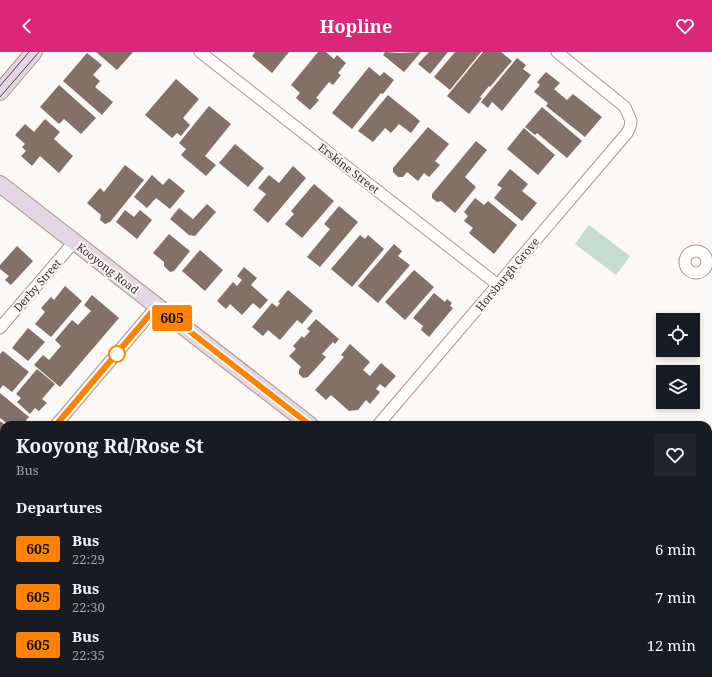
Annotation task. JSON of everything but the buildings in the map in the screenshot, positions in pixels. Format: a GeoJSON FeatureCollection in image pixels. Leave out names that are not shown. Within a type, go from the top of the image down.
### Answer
{"type":"FeatureCollection","features":[{"type":"Feature","properties":{"kind":"street"},"geometry":{"type":"LineString","coordinates":[[0,92],[34,52]]}},
{"type":"Feature","properties":{"kind":"street","name":"Erskine Street"},"geometry":{"type":"LineString","coordinates":[[200,52],[498,285]]}},
{"type":"Feature","properties":{"kind":"street","name":"Horsburgh Grove"},"geometry":{"type":"LineString","coordinates":[[381,421],[627,133],[630,127],[630,121],[625,107],[557,52]]}},
{"type":"Feature","properties":{"kind":"street","name":"Kooyong Road"},"geometry":{"type":"LineString","coordinates":[[0,184],[305,421]]}},
{"type":"Feature","properties":{"kind":"street","name":"Derby Street"},"geometry":{"type":"LineString","coordinates":[[0,328],[74,242]]}},
{"type":"Feature","properties":{"kind":"street"},"geometry":{"type":"LineString","coordinates":[[59,421],[157,306]]}},
{"type":"Feature","properties":{"kind":"green space"},"geometry":{"type":"Polygon","coordinates":[[[589,225],[630,256],[616,275],[575,244],[589,225]]]}},
{"type":"Feature","properties":{"kind":"tram line"},"geometry":{"type":"LineString","coordinates":[[0,86],[29,52]]}},
{"type":"Feature","properties":{"kind":"tram line"},"geometry":{"type":"LineString","coordinates":[[0,97],[39,52]]}},
{"type":"Feature","properties":{"kind":"bus line","name":"605"},"geometry":{"type":"LineString","coordinates":[[59,421],[157,306],[305,421]]}}]}
